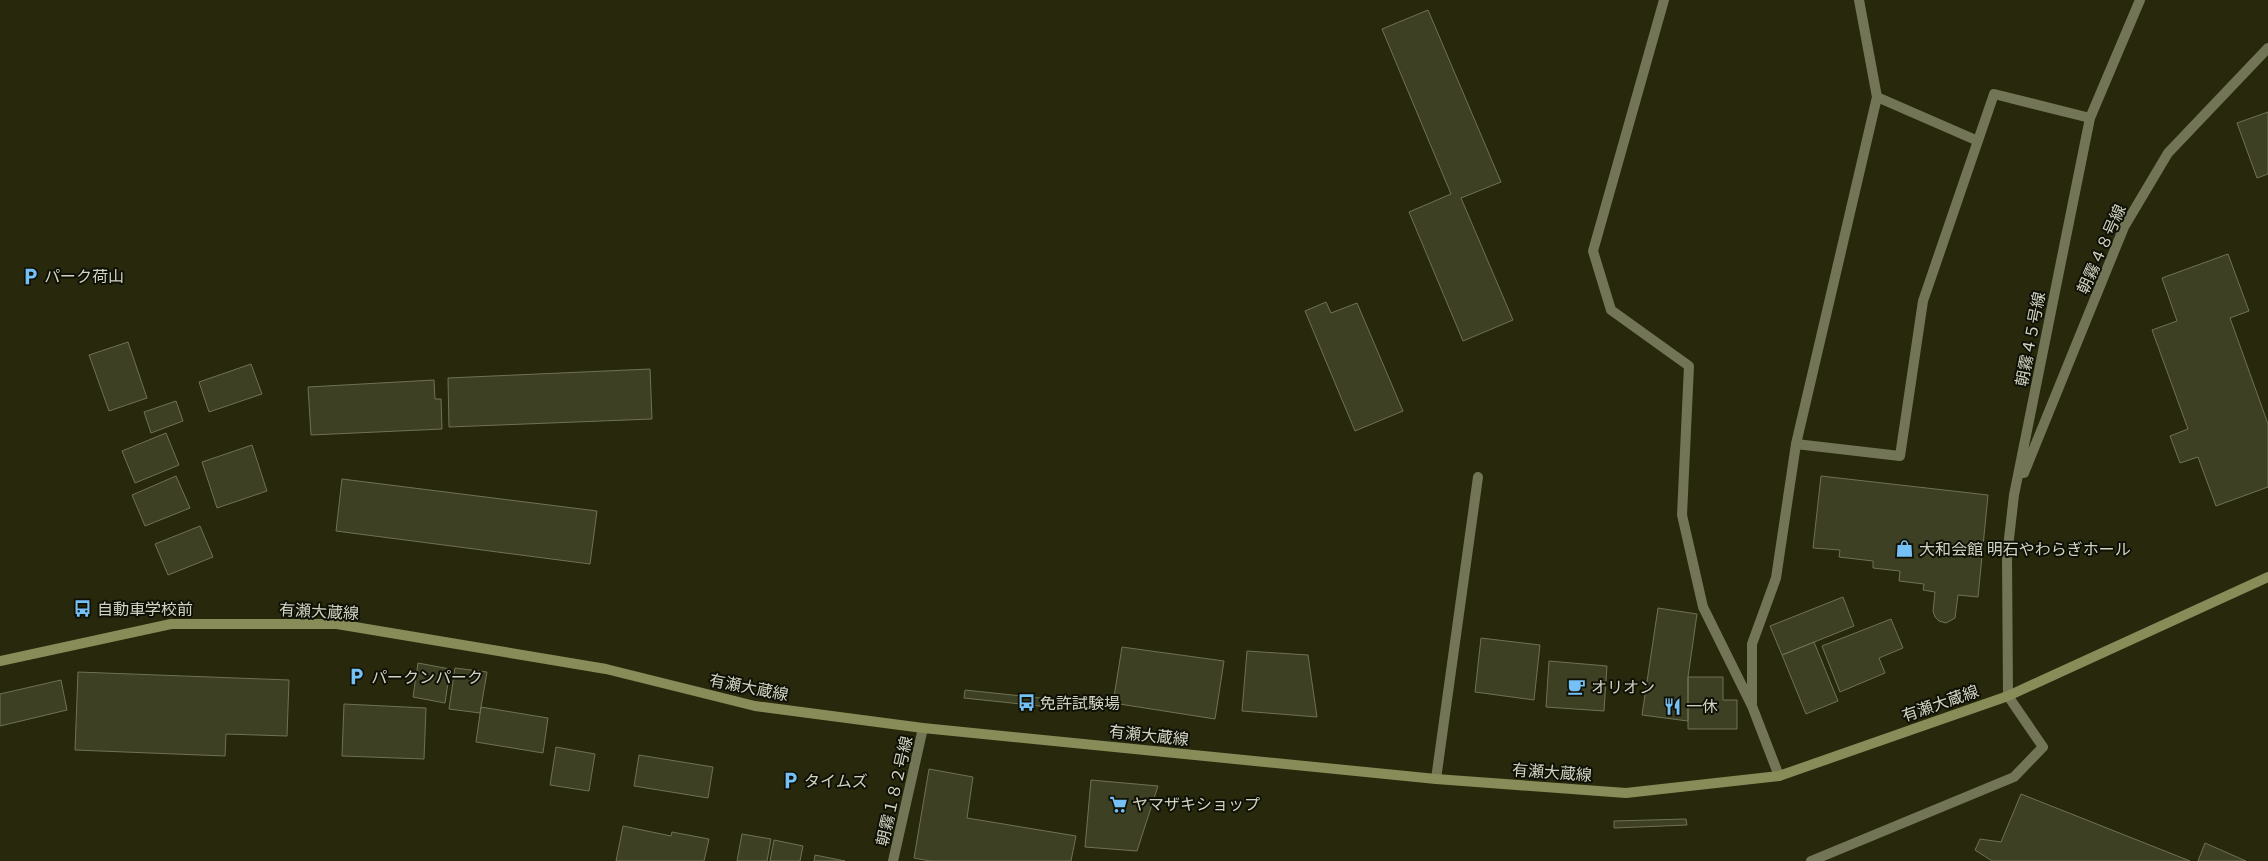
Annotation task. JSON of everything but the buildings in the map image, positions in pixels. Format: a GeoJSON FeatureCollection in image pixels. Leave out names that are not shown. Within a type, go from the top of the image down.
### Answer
{"type":"FeatureCollection","features":[{"type":"Feature","properties":{"kind":"main road","name":"有瀬大蔵線"},"geometry":{"type":"LineString","coordinates":[[0,661],[171,624],[337,624],[606,669],[755,706],[923,728],[1436,779],[1626,793],[1778,776],[2008,696],[2268,577]]}},
{"type":"Feature","properties":{"kind":"street"},"geometry":{"type":"LineString","coordinates":[[1664,0],[1593,251],[1611,310],[1689,366],[1682,515],[1703,607],[1752,706],[1778,776]]}},
{"type":"Feature","properties":{"kind":"street"},"geometry":{"type":"LineString","coordinates":[[1752,706],[1752,644],[1776,578],[1796,444],[1877,97],[1859,0]]}},
{"type":"Feature","properties":{"kind":"street","name":"朝霧４５号線"},"geometry":{"type":"LineString","coordinates":[[2008,696],[2007,556],[2014,495],[2090,118],[2140,0]]}},
{"type":"Feature","properties":{"kind":"street","name":"朝霧４８号線"},"geometry":{"type":"LineString","coordinates":[[2014,495],[2124,227],[2168,153],[2268,48]]}},
{"type":"Feature","properties":{"kind":"street"},"geometry":{"type":"LineString","coordinates":[[1796,444],[1900,456],[1923,301],[1994,94],[2090,118]]}},
{"type":"Feature","properties":{"kind":"street"},"geometry":{"type":"LineString","coordinates":[[1877,97],[1978,141]]}},
{"type":"Feature","properties":{"kind":"street"},"geometry":{"type":"LineString","coordinates":[[1436,779],[1478,477]]}},
{"type":"Feature","properties":{"kind":"street"},"geometry":{"type":"LineString","coordinates":[[1810,861],[2014,777],[2043,747],[2008,696]]}},
{"type":"Feature","properties":{"kind":"street","name":"朝霧１８２号線"},"geometry":{"type":"LineString","coordinates":[[893,861],[923,728]]}},
{"type":"Feature","properties":{"kind":"place","name":"パーク荷山"},"geometry":{"type":"Point","coordinates":[30,276]}},
{"type":"Feature","properties":{"kind":"place","name":"大和会館 明石やわらぎホール"},"geometry":{"type":"Point","coordinates":[1905,549]}},
{"type":"Feature","properties":{"kind":"place","name":"自動車学校前"},"geometry":{"type":"Point","coordinates":[83,609]}},
{"type":"Feature","properties":{"kind":"place","name":"パークンパーク"},"geometry":{"type":"Point","coordinates":[357,677]}},
{"type":"Feature","properties":{"kind":"place","name":"オリオン"},"geometry":{"type":"Point","coordinates":[1577,687]}},
{"type":"Feature","properties":{"kind":"place","name":"免許試験場"},"geometry":{"type":"Point","coordinates":[1026,703]}},
{"type":"Feature","properties":{"kind":"place","name":"一休"},"geometry":{"type":"Point","coordinates":[1672,706]}},
{"type":"Feature","properties":{"kind":"place","name":"タイムズ"},"geometry":{"type":"Point","coordinates":[790,781]}},
{"type":"Feature","properties":{"kind":"place","name":"ヤマザキショップ"},"geometry":{"type":"Point","coordinates":[1118,804]}}]}
